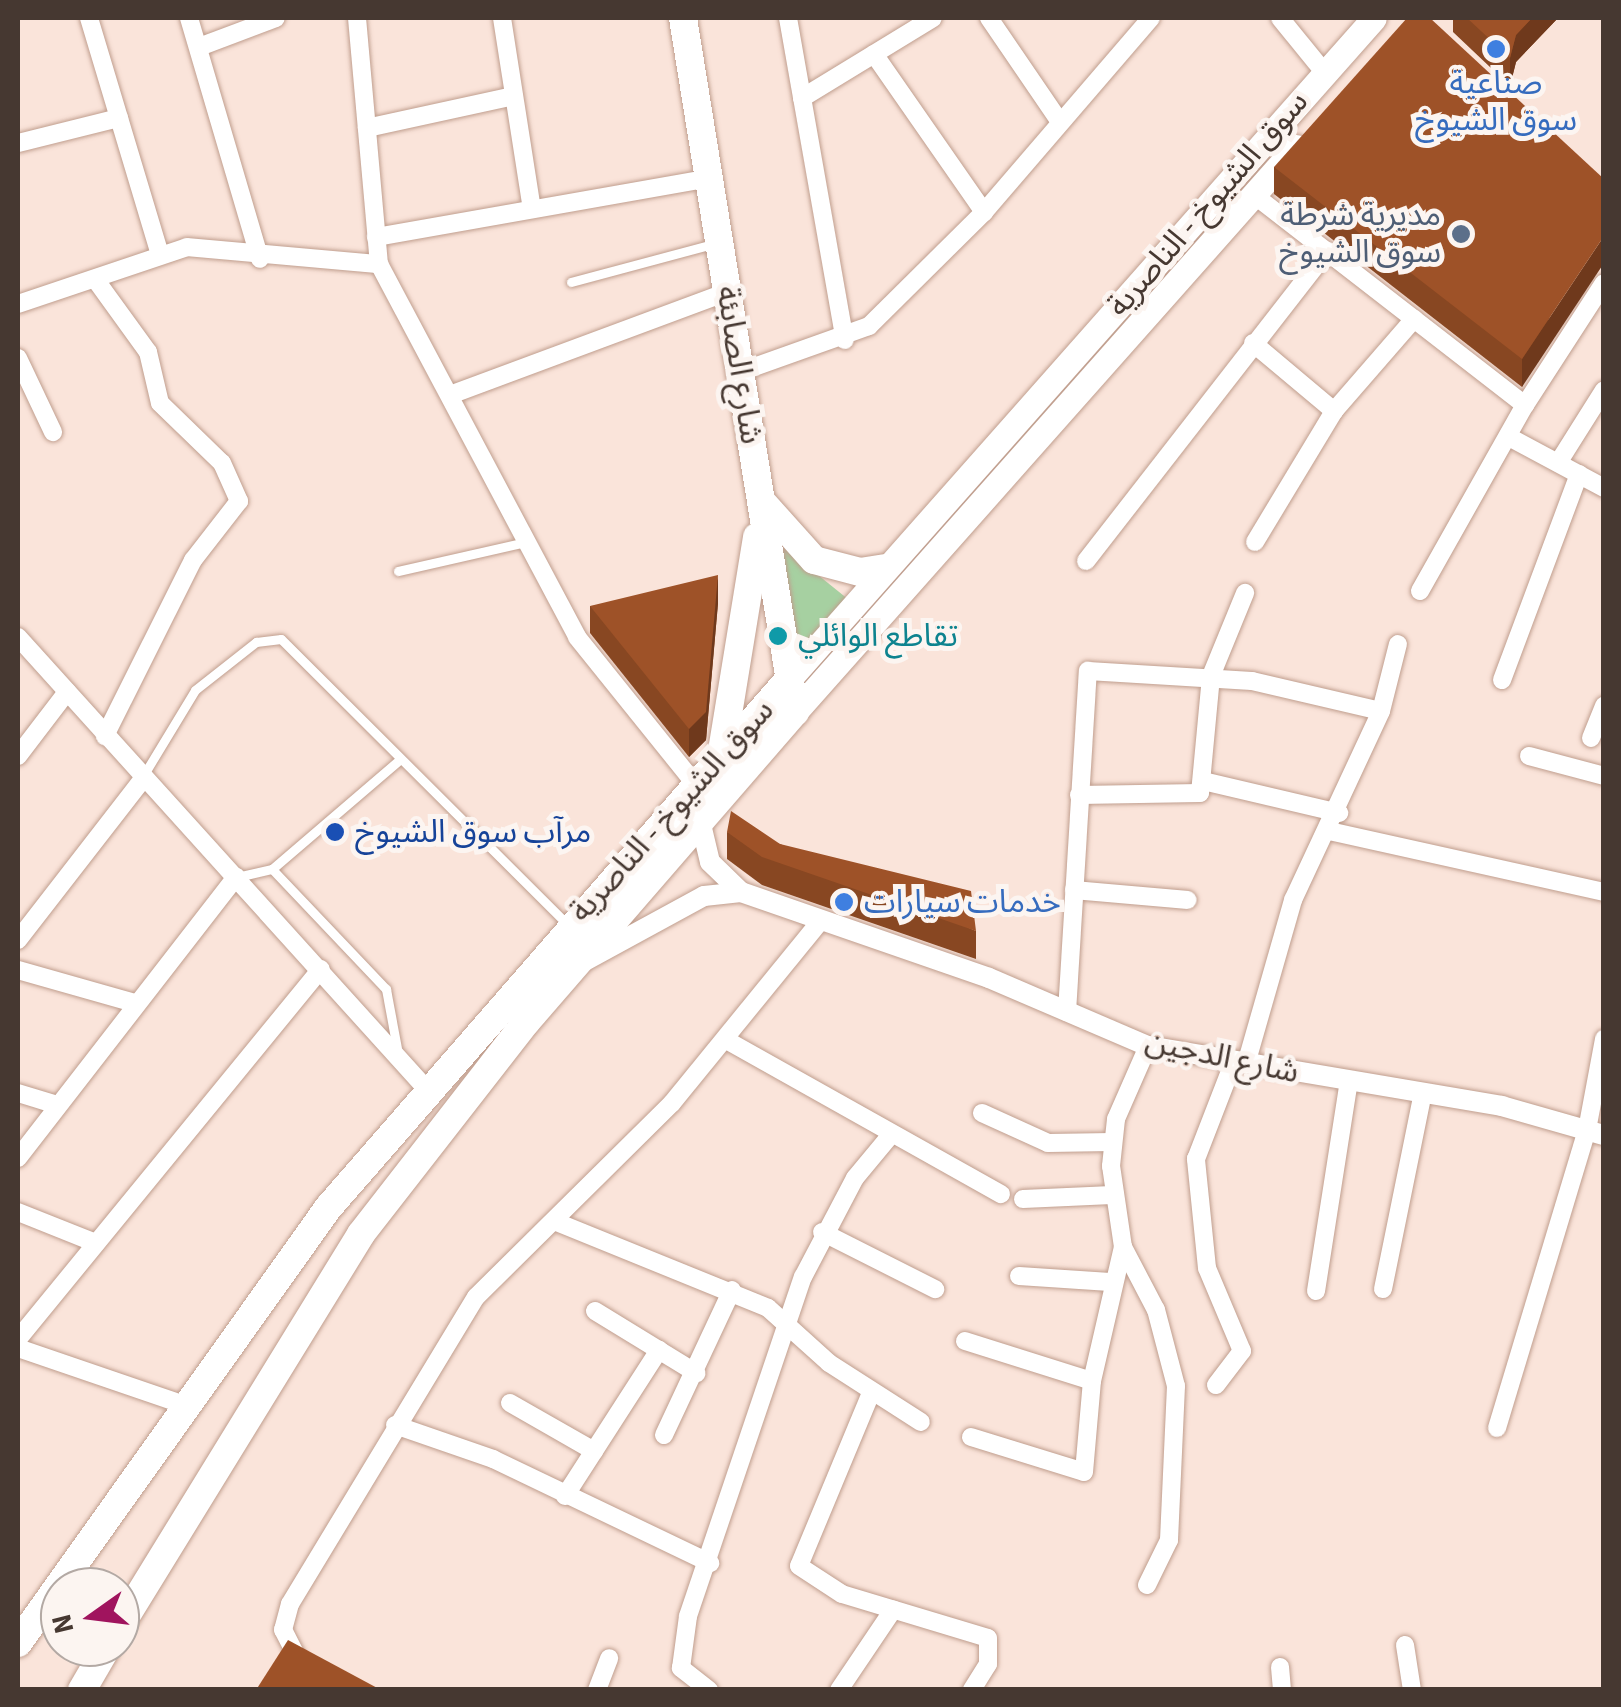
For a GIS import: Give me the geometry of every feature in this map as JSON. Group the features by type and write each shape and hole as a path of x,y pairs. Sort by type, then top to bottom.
{"main road":[{"name":"شارع الصابئة","path":"683,18 796,712"},
{"name":"سوق الشيوخ - الناصرية","path":"18,1643 182,1404 328,1208 569,926 1374,18"},
{"name":"سوق الشيوخ - الناصرية","path":"140,1593 361,1234 579,963 700,820 1408,18"},
{"path":"761,501 814,560 848,571 884,568"},
{"path":"721,756 761,501"},
{"path":"328,1208 361,1234"},
{"path":"82,1690 96,1667"}],"street":[{"path":"89,18 160,255"},
{"path":"189,18 260,258"},
{"path":"199,46 276,18"},
{"path":"358,18 379,264 450,396 521,543 625,706 696,786"},
{"path":"502,18 532,209"},
{"path":"788,18 845,340"},
{"path":"802,98 933,18"},
{"path":"989,18 1058,119"},
{"path":"1280,18 1324,72"},
{"path":"740,372 845,340 984,212 1142,21"},
{"path":"874,54 984,212"},
{"path":"367,128 514,96"},
{"path":"18,143 120,118"},
{"path":"376,237 709,178"},
{"path":"1254,195 1525,405"},
{"path":"18,304 98,283 160,255 205,248 260,258 379,264"},
{"path":"1086,560 1327,251"},
{"path":"98,283 148,352 160,403 222,462 238,501 194,560 104,736"},
{"path":"1420,591 1525,405 1604,283"},
{"path":"450,396 727,292"},
{"path":"1255,542 1334,411 1414,319"},
{"path":"1253,343 1334,411"},
{"path":"18,358 53,432"},
{"path":"1558,463 1604,390"},
{"path":"1509,437 1604,488"},
{"path":"1502,680 1578,474"},
{"path":"1079,795 1186,799 1203,781 1211,676 1245,593"},
{"path":"18,637 142,780 321,969 430,1092"},
{"path":"1216,1385 1242,1352 1207,1268 1196,1159 1240,1062 1293,900 1339,813 1381,711 1398,644"},
{"path":"1068,1012 1088,671 1211,676 1381,711"},
{"path":"18,756 67,692"},
{"path":"1591,738 1604,705"},
{"path":"1529,756 1604,776"},
{"path":"18,940 142,780"},
{"path":"1203,781 1339,813"},
{"name":"شارع الدجين","path":"700,820 710,862 741,892 1068,1012 1148,1046 1423,1093 1595,1132"},
{"path":"1329,832 1604,892"},
{"path":"18,1158 54,1104 236,878"},
{"path":"1074,890 1188,900"},
{"path":"579,963 704,896 741,892"},
{"path":"319,1672 286,1644 290,1604 476,1297 728,1041 819,923"},
{"path":"18,1340 321,969"},
{"path":"18,970 135,1003"},
{"path":"1497,1428 1595,1132 1604,1039"},
{"path":"728,1041 860,1109 889,1137 1001,1194"},
{"path":"1147,1584 1169,1540 1176,1386 1156,1310 1123,1247 1112,1195 1112,1142 1148,1046"},
{"path":"1316,1291 1349,1081"},
{"path":"18,1093 54,1104"},
{"path":"1382,1289 1423,1093"},
{"path":"982,1112 1048,1143 1112,1142"},
{"path":"710,1690 681,1668 678,1652 786,1323 822,1232 889,1137"},
{"path":"1023,1200 1112,1195"},
{"path":"18,1212 96,1242"},
{"path":"554,1221 732,1290 786,1323 871,1392 921,1422"},
{"path":"822,1232 935,1289"},
{"path":"971,1437 1084,1472 1092,1381 1110,1282 1123,1247"},
{"path":"1019,1276 1110,1282"},
{"path":"664,1435 732,1290"},
{"path":"595,1311 696,1372"},
{"path":"966,1341 1092,1381"},
{"path":"18,1348 182,1404"},
{"path":"565,1496 659,1350"},
{"path":"871,1392 799,1566 893,1610 988,1638 972,1690"},
{"path":"510,1402 594,1451"},
{"path":"395,1426 565,1496 710,1564"},
{"path":"839,1690 893,1610"},
{"path":"1405,1645 1412,1690"},
{"path":"598,1690 609,1658"},
{"path":"1280,1667 1282,1690"}],"lane":[{"path":"571,282 719,243"},
{"path":"398,571 521,543"},
{"path":"142,780 195,690 264,637 282,640 398,760 569,926"},
{"path":"236,878 272,869 398,760"},
{"path":"272,869 386,989 398,1056"}],"green space":[{"path":"781,545 849,600 801,652 797,651"}],"building":[{"name":"مديرية شرطة سوق الشيوخ","path":"1407,18 1430,18 1604,179 1604,236 1522,359 1274,167"},
{"path":"1467,18 1532,18 1516,35 1510,58"},
{"path":"718,575 706,712 689,729 590,606"},
{"path":"731,811 780,844 971,891 976,931 762,857 727,832"},
{"path":"288,1640 381,1690 256,1690"}],"place":[{"name":"صناعية سوق الشيوخ","path":"1496,49"},
{"name":"مديرية شرطة سوق الشيوخ","path":"1461,234"},
{"name":"تقاطع الوائلي","path":"778,636"},
{"name":"مرآب سوق الشيوخ","path":"335,832"},
{"name":"خدمات سيارات","path":"844,902"}]}
